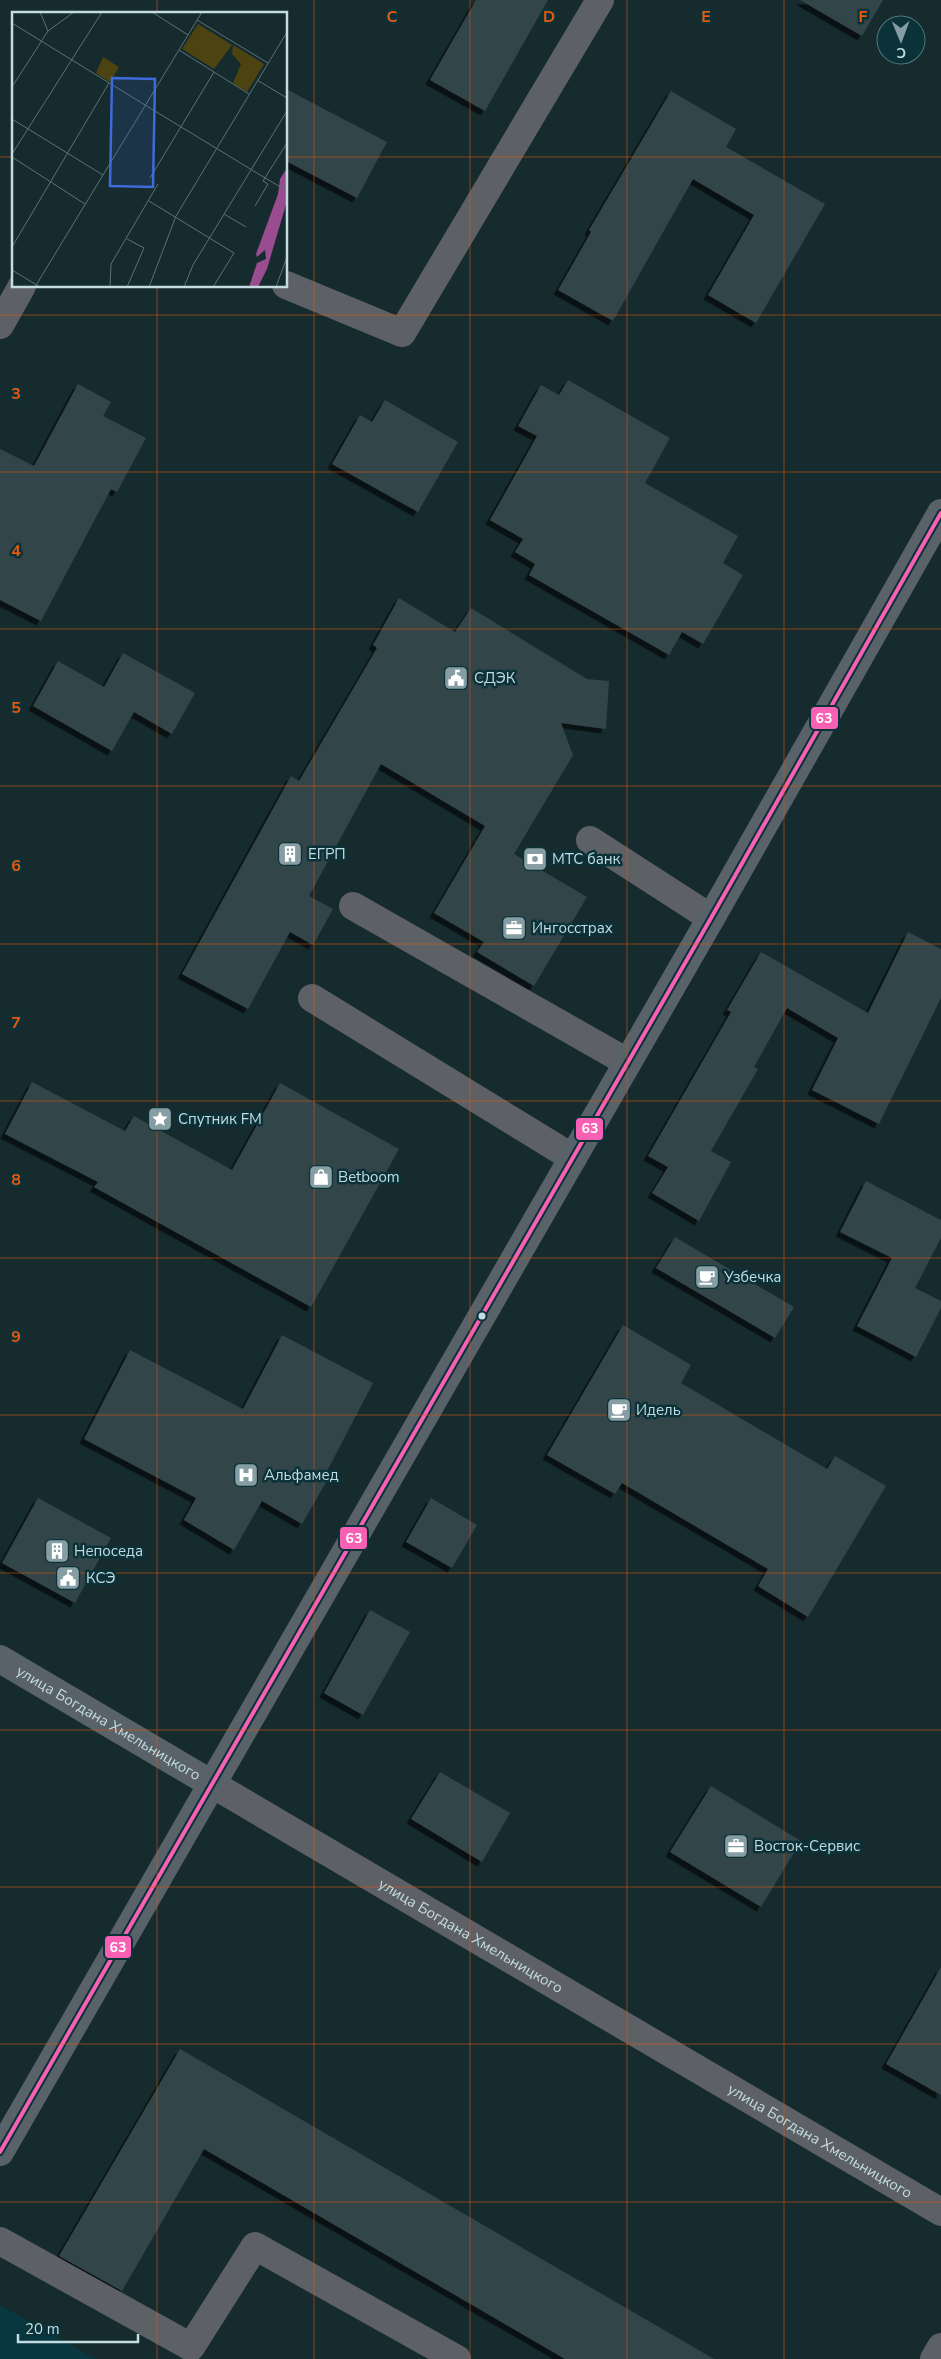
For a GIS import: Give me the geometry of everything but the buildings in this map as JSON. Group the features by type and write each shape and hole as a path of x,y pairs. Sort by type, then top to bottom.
{"main road":[{"path":"0,2152 573,1158 626,1062 711,918 941,513"},
{"name":"улица Богдана Хмельницкого","path":"0,1660 212,1784"}],"street":[{"path":"288,287 402,333 600,0"},
{"path":"0,325 21,288"},
{"path":"590,840 711,918"},
{"path":"353,906 626,1062"},
{"path":"312,998 573,1158"},
{"name":"улица Богдана Хмельницкого","path":"212,1784 941,2212"},
{"path":"0,2241 191,2347 256,2246 457,2359"},
{"path":"934,2359 941,2347"}],"shaded area":[{"path":"0,2305 96,2359 0,2359"}],"transit line":[{"name":"63","path":"0,2152 711,918 941,513"}],"place":[{"name":"СДЭК","path":"456,678"},
{"name":"ЕГРП","path":"290,854"},
{"name":"МТС банк","path":"535,859"},
{"name":"Ингосстрах","path":"514,928"},
{"name":"Спутник FM","path":"160,1119"},
{"name":"Betboom","path":"321,1177"},
{"name":"Узбечка","path":"707,1277"},
{"name":"Идель","path":"619,1410"},
{"name":"Альфамед","path":"246,1475"},
{"name":"Непоседа","path":"57,1551"},
{"name":"КСЭ","path":"68,1578"},
{"name":"Восток-Сервис","path":"736,1846"}]}
